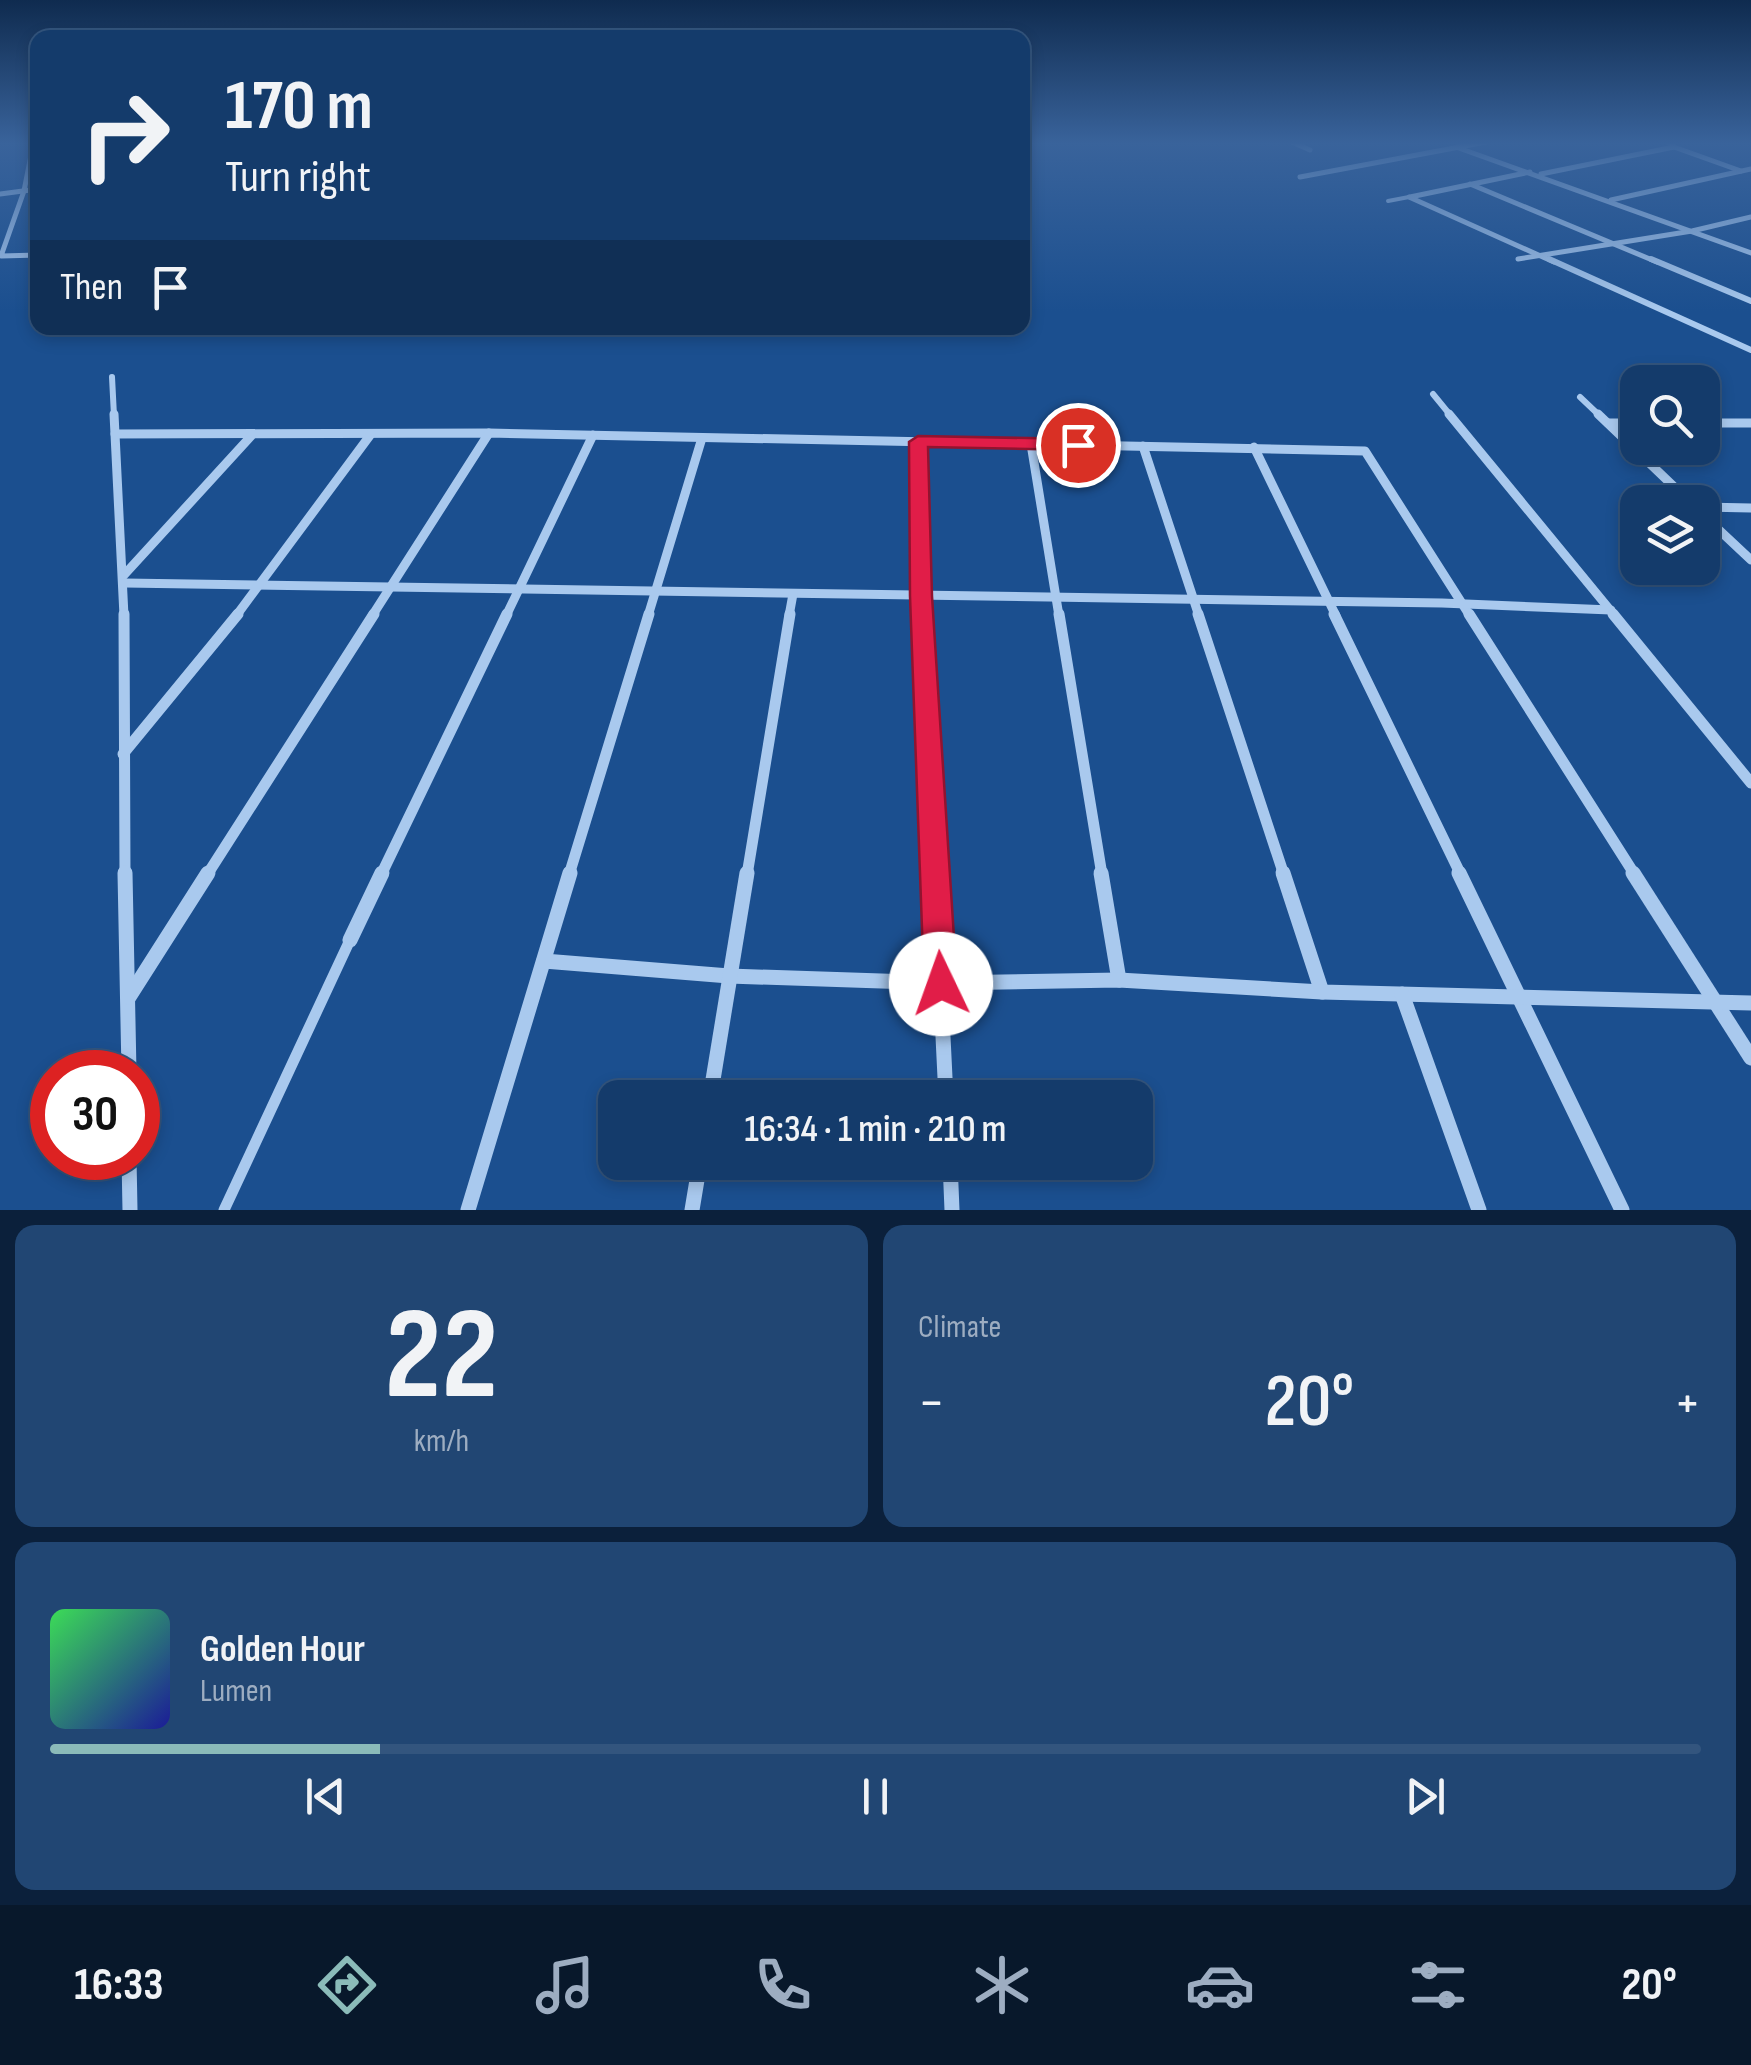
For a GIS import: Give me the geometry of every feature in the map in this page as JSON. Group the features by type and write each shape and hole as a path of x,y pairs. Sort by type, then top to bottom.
{"street":[{"path":"21,198 1,256 30,255"},
{"path":"1412,198 1751,350"},
{"path":"1505,198 1751,301"},
{"path":"1606,198 1751,253"},
{"path":"1610,200 1617,198"},
{"path":"1518,259 1692,231 1751,217"},
{"path":"112,377 124,579 122,754 129,1050"},
{"path":"1433,394 1751,782"},
{"path":"1580,397 1672,485"},
{"path":"1607,422 1620,422"},
{"path":"1720,423 1751,423"},
{"path":"115,434 489,434 1365,451 1751,1058"},
{"path":"122,754 262,585 371,434"},
{"path":"128,998 489,434"},
{"path":"124,579 252,435"},
{"path":"350,940 593,436"},
{"path":"468,1210 702,438"},
{"path":"918,442 921,596 945,1080"},
{"path":"1032,444 1118,980"},
{"path":"1143,446 1322,992"},
{"path":"1254,447 1622,1210"},
{"path":"1720,510 1751,508"},
{"path":"1720,529 1751,560"},
{"path":"124,579 262,585 1329,601 1611,610"},
{"path":"713,1080 793,594"},
{"path":"544,961 729,976 941,984 1118,980 1322,992 1751,1002"},
{"path":"1402,994 1479,1210"},
{"path":"130,1180 130,1210"},
{"path":"692,1210 697,1180"},
{"path":"951,1180 952,1210"}],"lane":[{"path":"1388,201 1401,198"},
{"path":"224,1210 350,940"}],"route":[{"path":"941,984 921,596 918,442 1078,445"}]}
